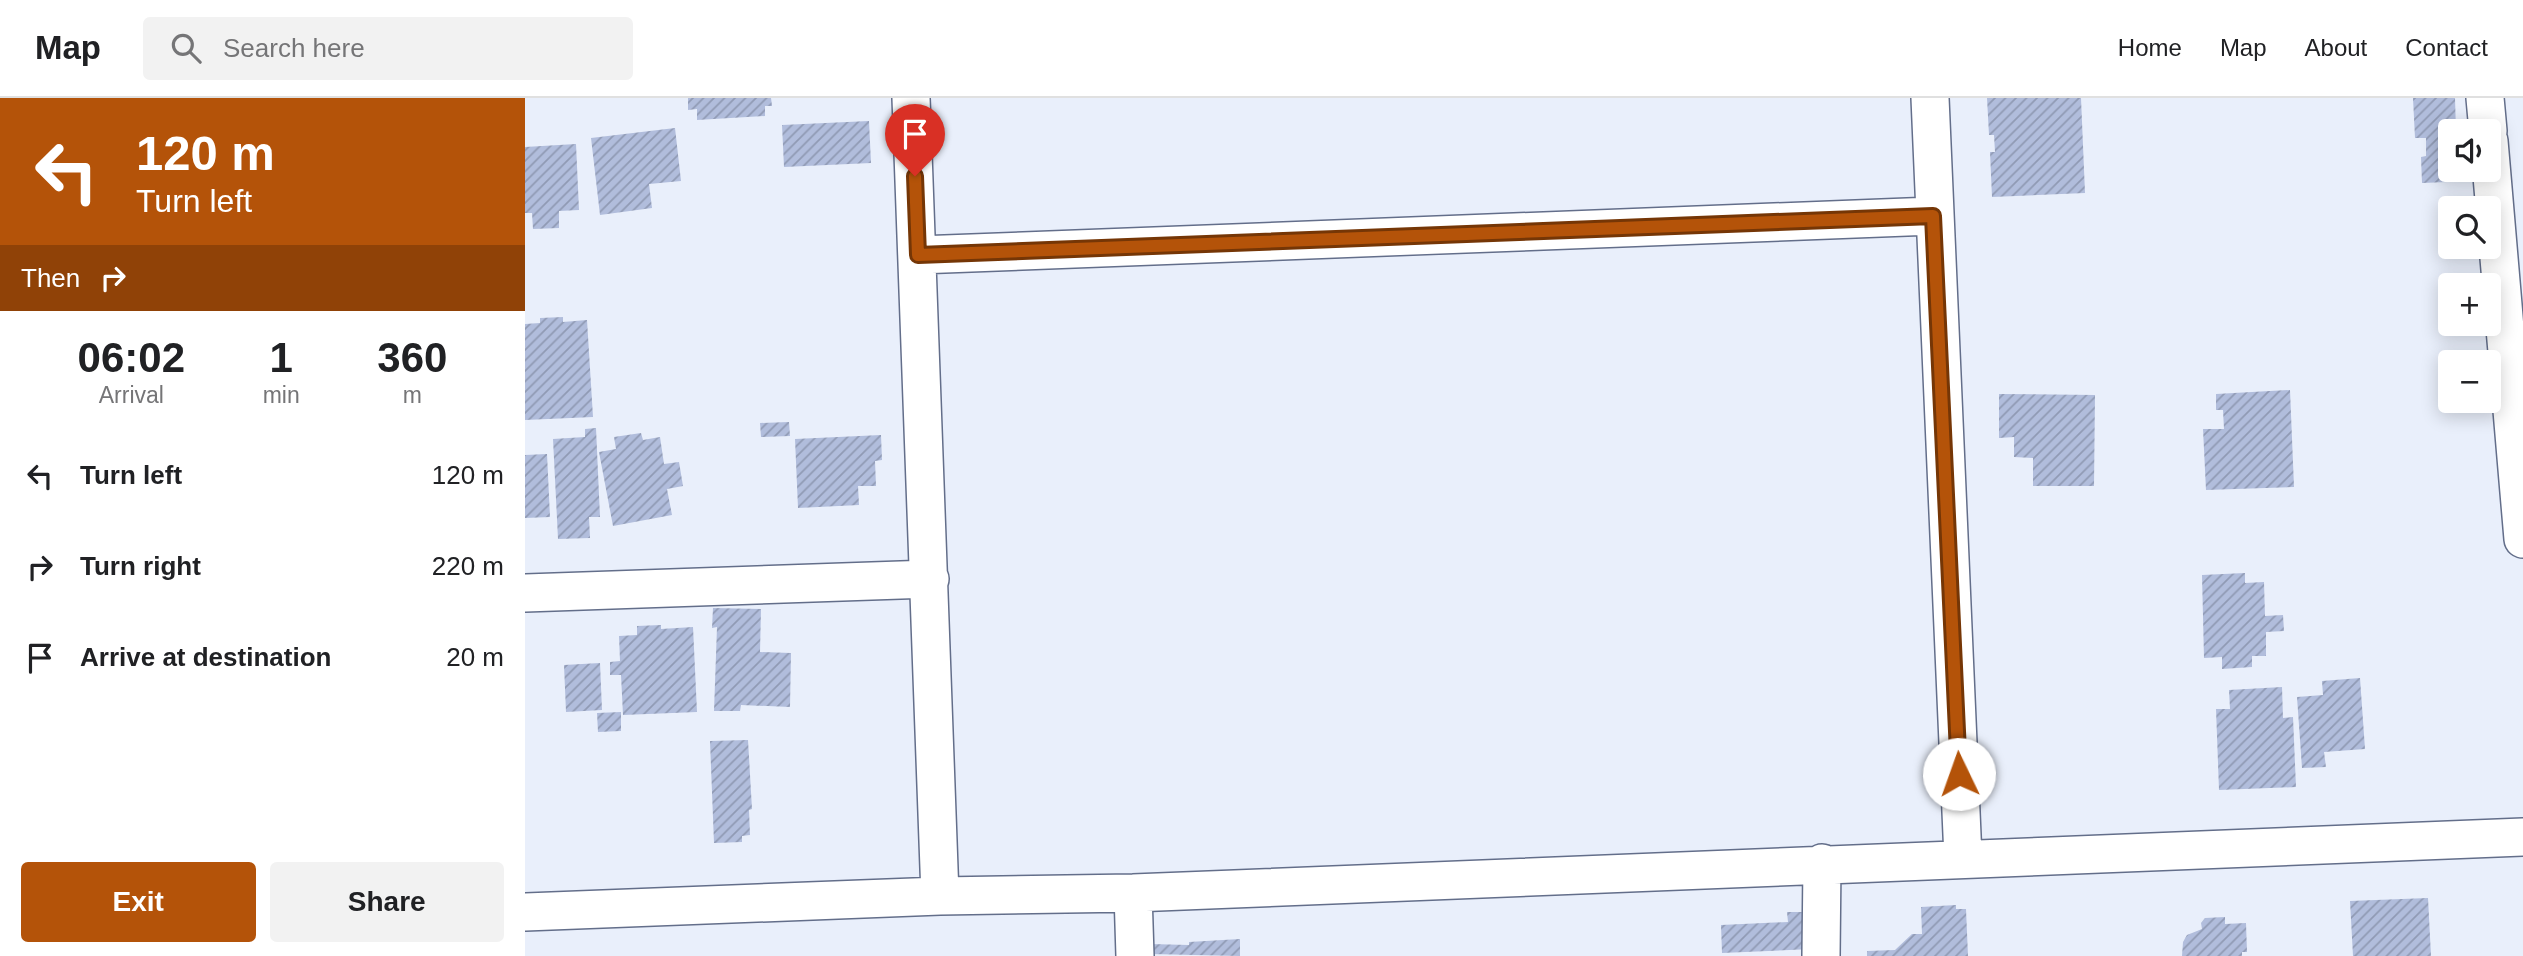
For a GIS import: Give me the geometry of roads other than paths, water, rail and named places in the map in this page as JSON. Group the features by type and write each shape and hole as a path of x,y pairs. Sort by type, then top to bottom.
{"street":[{"path":"911,98 940,896"},
{"path":"1930,98 1933,216 1963,858"},
{"path":"2485,98 2487,119"},
{"path":"2493,182 2523,538"},
{"path":"918,255 1933,216"},
{"path":"525,593 930,579"},
{"path":"525,912 940,896 1133,893 2523,836"},
{"path":"1821,956 1822,863"},
{"path":"1133,893 1135,956"}]}
